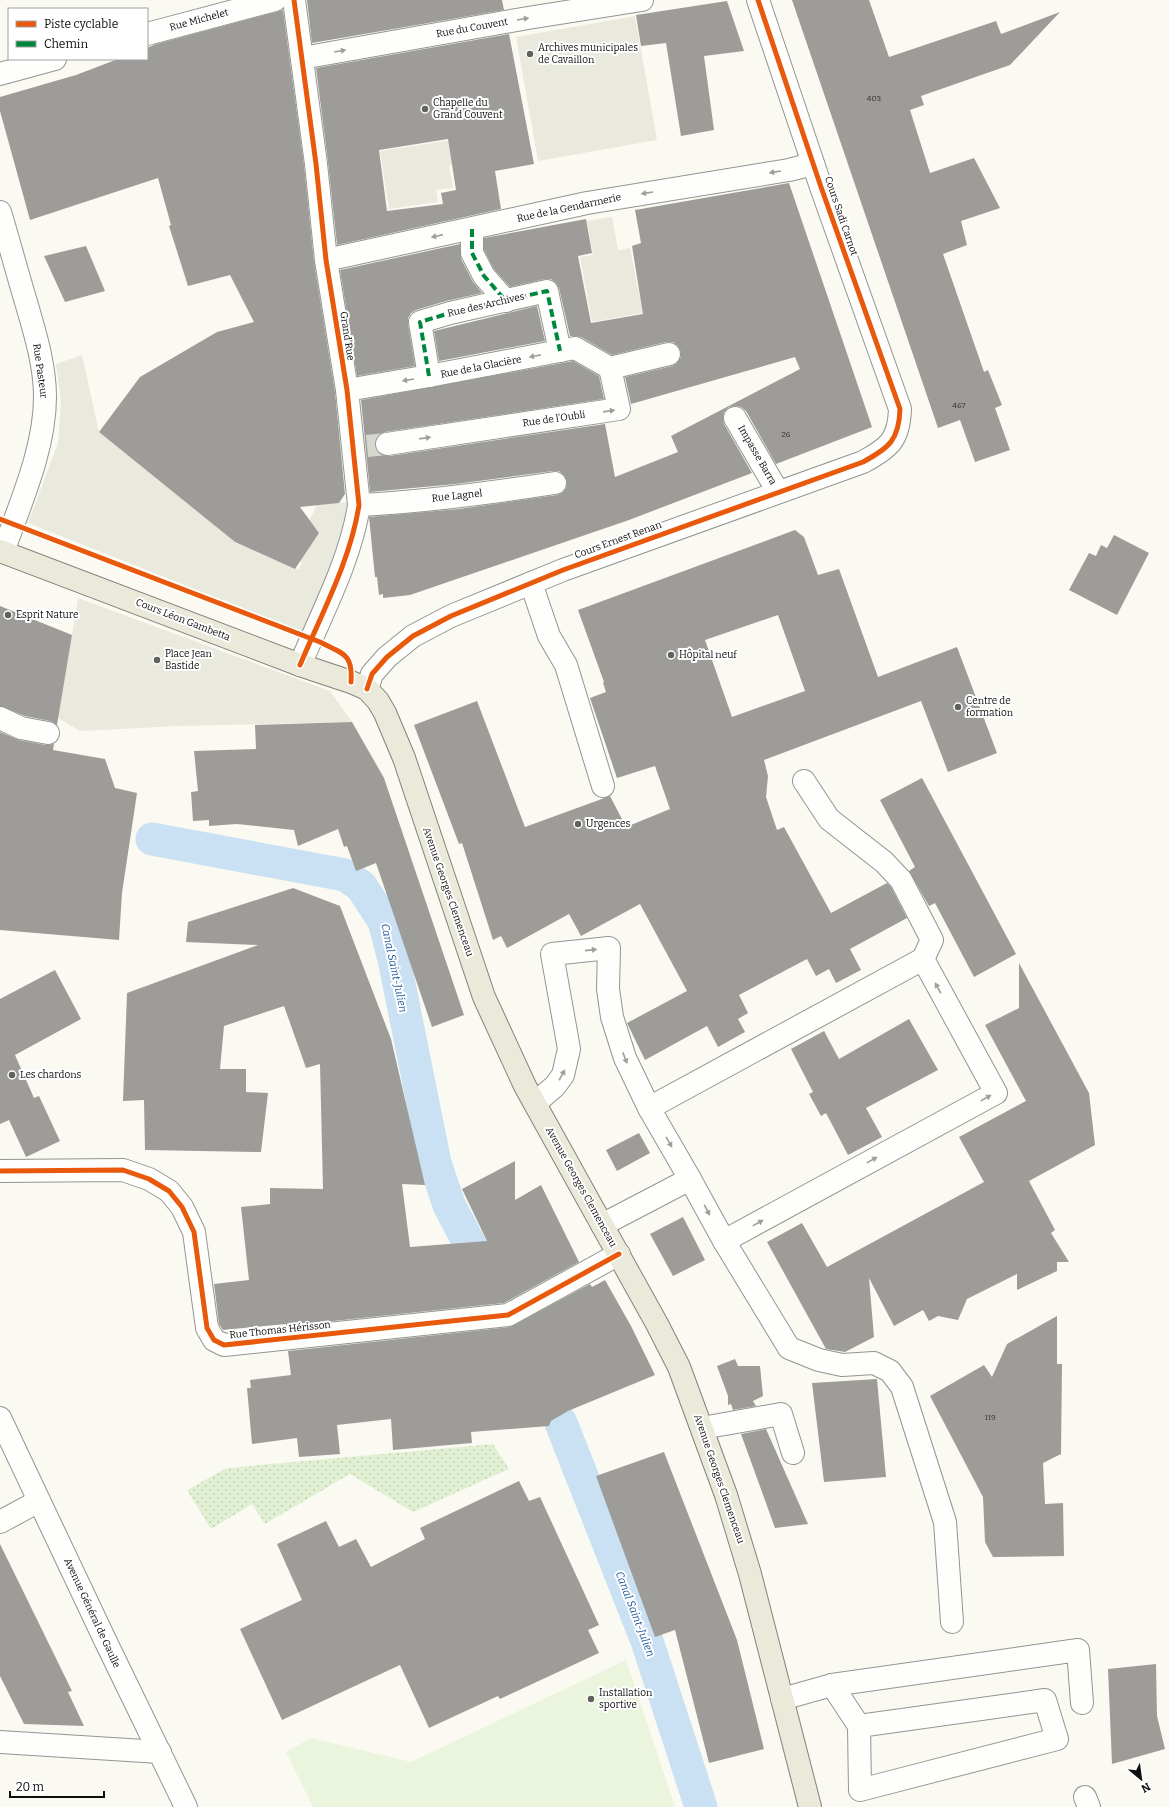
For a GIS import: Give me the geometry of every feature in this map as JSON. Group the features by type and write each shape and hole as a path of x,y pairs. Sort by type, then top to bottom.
{"main road":[{"name":"Cours Léon Gambetta","path":"1,552 367,689"},
{"name":"Avenue Georges Clemenceau","path":"367,689 385,713 404,758 484,997 535,1103 619,1254 679,1367 726,1495 750,1574 810,1807"}],"street":[{"name":"Rue Michelet","path":"148,34 275,0"},
{"name":"Grand'Rue","path":"294,0 316,164 326,260 347,390 369,446 358,517 345,556 300,665"},
{"name":"Rue du Couvent","path":"302,58 528,18 642,0"},
{"name":"Cours Sadi Carnot","path":"758,0 813,164 900,409 899,426 894,438"},
{"path":"0,74 51,60"},
{"name":"Rue de la Gendarmerie","path":"326,260 587,203 788,170 813,164"},
{"name":"Rue Pasteur","path":"0,212 40,356 45,397 42,430 28,484 1,552"},
{"path":"472,229 472,253 484,276 506,300"},
{"name":"Rue des Archives","path":"430,376 420,322 450,313 547,291 560,351"},
{"name":"Rue de la Glacière","path":"347,390 430,376 575,348 610,368"},
{"path":"610,368 669,354"},
{"name":"Rue de l'Oubli","path":"369,446 619,409 610,368"},
{"name":"Impasse Barra","path":"736,418 778,492"},
{"name":"Cours Ernest Renan","path":"367,689 372,674 387,656 412,636 451,616 531,583 863,462 880,452 894,438"},
{"name":"Rue Lagnel","path":"359,505 487,493 555,483"},
{"path":"531,583 549,636 566,665 603,786"},
{"path":"0,718 21,728 48,733"},
{"path":"649,1108 922,959 932,940 901,880 884,862 829,819 804,781"},
{"path":"535,1103 555,1086 563,1075 569,1049 552,954 609,948 608,989 612,1017 625,1058 649,1108 724,1241 789,1348 819,1360 842,1365 874,1364 890,1371 902,1387 945,1522 952,1622"},
{"path":"724,1241 996,1093 922,959"},
{"name":"Rue Thomas Hérisson","path":"0,1171 123,1170 148,1179 169,1191 182,1207 194,1232 207,1328 214,1340 224,1345 508,1315 619,1254"},
{"path":"602,1225 690,1179"},
{"path":"702,1428 781,1414 792,1453"},
{"name":"Avenue Général de Gaulle","path":"0,1418 186,1807"},
{"path":"0,1522 39,1501"},
{"path":"782,1699 832,1685 1078,1650 1082,1703"},
{"path":"832,1685 859,1726 860,1790 1057,1739 1045,1700 859,1726"},
{"path":"0,1742 160,1752"}],"green space":[{"path":"493,1444 509,1469 413,1512 350,1474 265,1524 252,1504 211,1529 187,1490 227,1468"},
{"name":"Installation sportive","path":"626,1660 675,1807 313,1807 286,1752 311,1738 411,1762"}],"shaded area":[{"path":"635,16 657,140 538,161 516,37"},
{"path":"484,135 487,159 449,165 453,188 436,190 438,202 389,209 380,151"},
{"path":"612,217 618,250 630,248 643,313 592,322 580,257 593,255 587,221"},
{"path":"82,355 99,432 236,543 298,570 302,563 298,558 319,533 316,528 307,525 317,505 348,502 343,537 333,568 303,632 28,523 58,443 61,401 56,364"},
{"name":"Place Jean Bastide","path":"78,598 330,691 352,722 179,726 80,731 58,718"}],"building":[{"path":"307,0 502,0 504,10 312,43"},
{"path":"792,0 869,0 889,57 996,21 1001,34 1060,12 1010,65 921,96 924,105 910,110 930,173 974,158 1000,208 961,221 967,245 943,254 984,372 988,370 1002,405 995,408 1010,450 975,462 960,420 938,428"},
{"path":"727,1 744,51 704,56 714,130 681,136 666,43 641,46 636,15"},
{"path":"283,10 304,165 314,262 335,392 345,494 339,503 300,507 319,533 295,569 235,542 99,432 140,377 217,332 254,322 230,275 188,286 169,226 171,225 158,178 30,220 0,111 0,97 76,75 115,60 148,60 148,48 156,44"},
{"path":"509,34 534,164 495,171 501,209 337,245 316,68","holes":["448,139 456,190 441,193 443,204 387,211 379,150"]},
{"path":"789,183 872,427 776,464 746,411 741,407 729,407 724,412 724,424 752,473 629,520 410,595 383,598 383,594 379,595 377,577 375,577 369,517 459,509 557,495 563,492 566,488 567,482 564,475 559,471 553,471 456,484 370,492 361,400 573,361 599,376 604,399 385,432 380,434 376,439 375,446 378,452 382,455 389,456 605,424 615,477 678,452 671,436 800,369 795,357 631,404 625,377 672,366 677,363 681,357 681,352 678,346 673,342 666,342 612,355 581,337 570,336 559,288 556,283 551,279 545,279 510,287 494,269 484,250 484,238 586,219 592,253 578,256 591,323 643,314 632,246 641,243 635,210"},
{"path":"460,244 461,259 473,282 482,293 446,301 416,310 411,313 408,318 408,324 415,366 357,376 340,270"},
{"path":"86,246 105,291 65,302 44,256"},
{"path":"537,306 545,341 439,361 434,331"},
{"path":"795,530 804,537 818,575 839,569 878,677 957,647 997,753 948,772 921,701 764,760 768,776 766,797 777,830 784,827 831,913 887,883 891,887 907,918 850,949 861,970 836,983 829,969 816,976 807,959 739,995 748,1013 738,1019 745,1032 718,1047 707,1026 645,1060 627,1023 687,991 640,904 581,936 569,914 507,948 501,936 493,940 462,843 459,844 414,725 477,701 525,827 610,796 626,827 670,809 655,766 617,778 590,698 606,692 604,682 578,610","holes":["778,615 805,691 732,717 705,640"]},
{"path":"1114,535 1149,553 1117,615 1069,590 1089,553 1096,556 1101,545 1107,548"},
{"path":"0,606 72,635 57,725 50,721 25,716 0,706"},
{"path":"352,722 384,778 464,1015 432,1027 376,863 356,871 347,846 344,847 338,829 298,846 294,830 237,824 209,826 209,820 193,821 191,792 198,791 194,751 256,749 255,725"},
{"path":"0,732 19,740 46,745 54,744 53,750 105,759 115,788 137,793 122,893 119,940 0,930"},
{"path":"922,778 1016,954 974,977 935,903 929,906 909,871 915,867 880,800"},
{"path":"293,888 340,906 391,1039 425,1185 402,1184 410,1247 487,1241 462,1189 515,1161 515,1200 541,1185 579,1262 504,1303 286,1326 286,1324 223,1330 219,1324 214,1284 249,1280 241,1207 270,1204 270,1188 323,1189 320,1064 306,1068 284,1006 224,1026 220,1069 246,1069 246,1092 268,1093 261,1152 145,1150 144,1100 123,1101 127,993 258,945 186,942 188,922"},
{"path":"1019,963 1089,1093 1095,1145 1029,1181 1055,1230 1051,1233 1069,1262 1057,1262 1057,1271 1017,1290 1017,1274 967,1299 958,1320 938,1316 929,1321 923,1310 894,1326 869,1278 874,1337 845,1352 826,1349 767,1242 802,1223 827,1267 984,1182 959,1137 1026,1101 985,1025 1019,1008"},
{"name":"Les chardons","path":"55,970 81,1019 15,1055 34,1098 39,1096 60,1141 26,1157 9,1120 0,1124 0,999"},
{"path":"909,1019 938,1070 866,1108 882,1137 848,1155 826,1113 821,1116 809,1094 813,1092 791,1049 824,1031 839,1059"},
{"path":"639,1133 650,1153 617,1171 606,1150"},
{"path":"683,1217 705,1260 673,1276 650,1234"},
{"path":"605,1280 631,1326 655,1375 568,1411 551,1421 549,1426 471,1432 472,1443 393,1450 391,1419 337,1425 340,1454 299,1457 297,1438 252,1444 247,1388 251,1388 250,1380 291,1375 288,1351 510,1327 590,1284 592,1287"},
{"path":"1057,1316 1057,1364 1062,1364 1061,1454 1043,1463 1045,1504 1063,1503 1064,1556 993,1557 985,1542 983,1497 930,1396 984,1365 992,1377 1007,1344"},
{"path":"735,1359 738,1366 760,1366 763,1396 753,1401 756,1406 733,1410 731,1404 728,1405 728,1396 717,1366"},
{"path":"877,1379 886,1477 824,1482 812,1383"},
{"path":"766,1429 808,1524 775,1528 741,1434"},
{"path":"664,1452 737,1640 764,1749 709,1763 675,1630 655,1637 596,1476"},
{"path":"519,1481 529,1501 540,1497 599,1625 588,1630 599,1653 500,1699 498,1696 429,1728 400,1665 282,1720 240,1629 302,1600 277,1544 326,1521 339,1547 356,1539 371,1567 425,1539 420,1528"},
{"path":"0,1544 72,1691 68,1692 84,1726 24,1724 0,1676"},
{"path":"1156,1664 1157,1716 1165,1749 1112,1764 1108,1669"}],"waterway":[{"name":"Canal Saint-Julien","path":"152,839 345,875 361,886 384,921 394,959 435,1163 449,1205 478,1260"},
{"name":"Canal Saint-Julien","path":"561,1423 647,1641 701,1807"}],"tunnel":[{"path":"367,446 387,444"}],"marked path":[{"path":"472,229 472,253 484,276 506,301"},
{"path":"429,376 420,322 450,313 547,291 560,351"}],"cycle path":[{"path":"294,0 316,164 326,260 347,390 359,505 355,525 342,566 326,607 300,665"},
{"path":"367,689 372,674 387,657 413,636 451,616 563,570 863,462 880,452 895,436 900,409 821,187 758,0"},
{"path":"0,519 320,642 345,656 350,665 351,682"},
{"path":"0,1171 123,1170 149,1179 169,1191 182,1207 194,1232 207,1328 214,1340 224,1345 508,1315 619,1254"}],"place":[{"name":"Archives municipales de Cavaillon","path":"530,54"},
{"name":"Chapelle du Grand Couvent","path":"425,109"},
{"name":"Esprit Nature","path":"8,615"},
{"name":"Hôpital neuf","path":"671,655"},
{"name":"Place Jean Bastide","path":"157,660"},
{"name":"Centre de formation","path":"958,707"},
{"name":"Urgences","path":"578,824"},
{"name":"Les chardons","path":"12,1075"},
{"name":"Installation sportive","path":"591,1699"}]}
